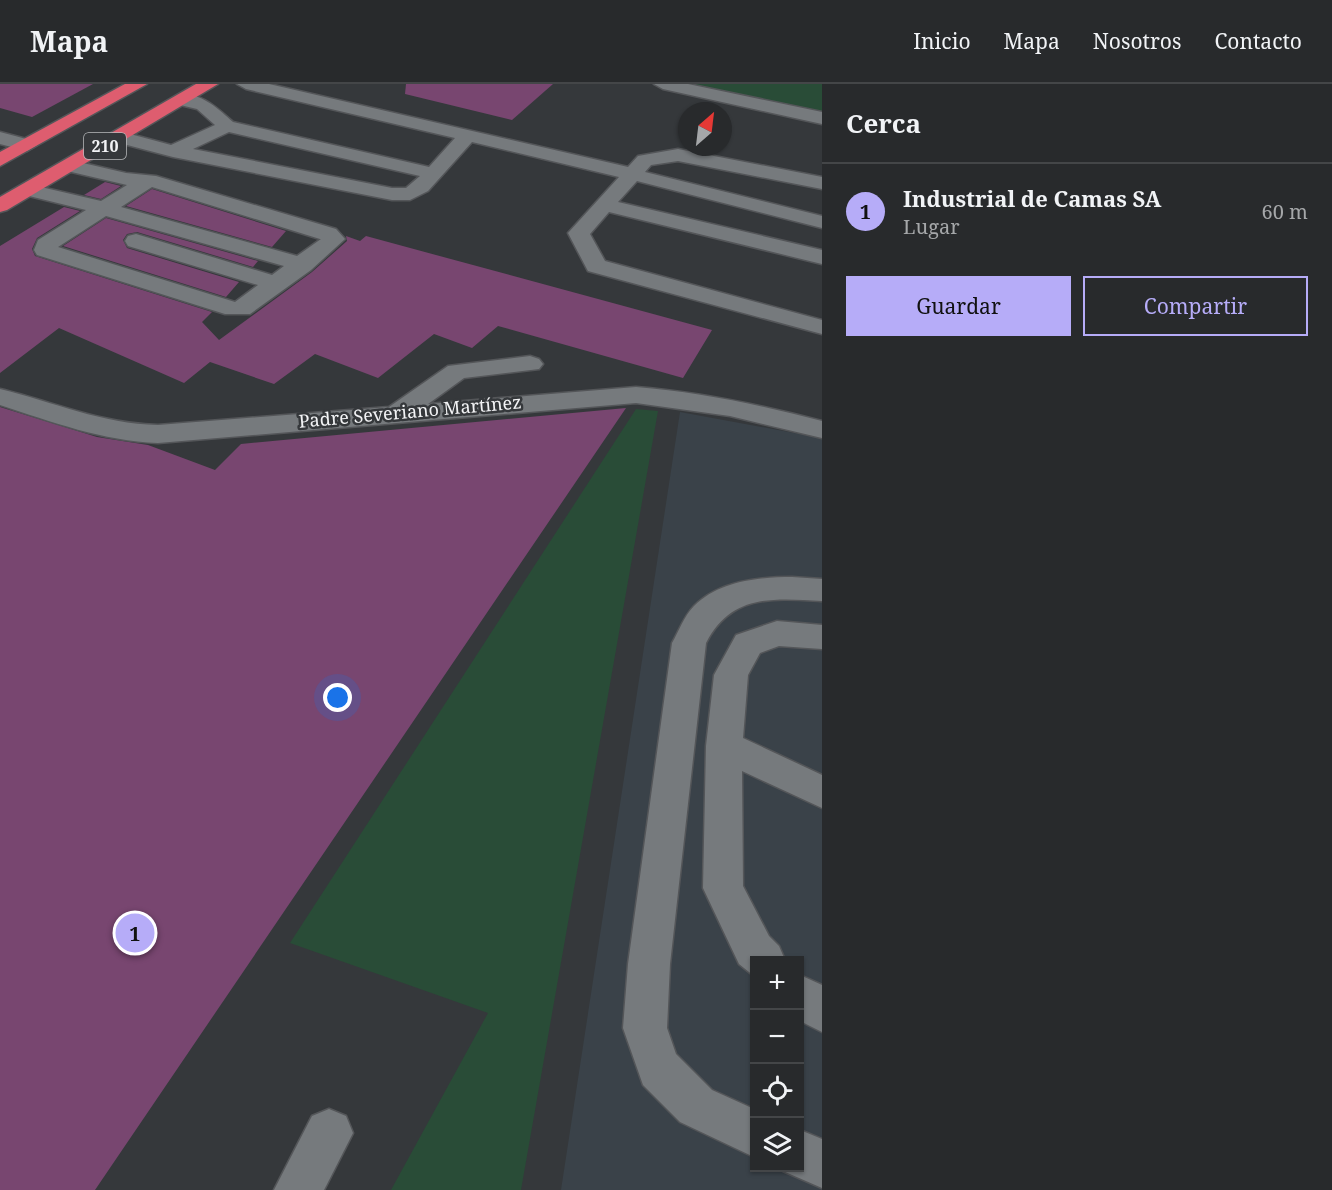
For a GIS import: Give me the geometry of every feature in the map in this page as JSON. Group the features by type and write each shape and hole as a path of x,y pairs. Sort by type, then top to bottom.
{"highway":[{"name":"210","path":"0,160 138,84"},
{"name":"210","path":"0,206 209,84"}],"street":[{"path":"246,84 632,174 822,222"},
{"path":"663,84 822,118"},
{"path":"182,100 203,105 227,126 435,174"},
{"path":"173,151 227,126"},
{"path":"119,137 173,151 392,194 410,194 435,174 468,135"},
{"path":"0,138 27,145"},
{"path":"822,183 678,155 645,160 579,233 596,266 822,327"},
{"path":"70,166 126,179 149,180 328,234 334,239 322,250 303,265 256,301 54,240 80,224 106,225 303,265"},
{"path":"106,225 127,195 149,180"},
{"path":"28,190 106,225 278,284"},
{"path":"127,195 322,250"},
{"path":"604,205 822,257"},
{"path":"398,413 458,371 530,364"},
{"name":"Padre Severiano Martínez","path":"0,397 126,434 158,434 636,395 682,398 773,416 822,430"},
{"path":"750,1131 696,1106 658,1069 645,1028 652,940 689,643 705,615 732,595 784,587 822,590"},
{"path":"760,956 754,950 723,888 724,746 731,675 748,644 777,633 822,637"},
{"path":"724,746 822,792"},
{"path":"804,999 822,1010"},
{"path":"298,1190 330,1133"},
{"path":"804,1156 822,1164"}],"shaded area":[{"path":"680,412 822,438 822,1190 561,1190"}],"green space":[{"path":"683,84 822,84 822,113"},
{"path":"636,409 658,411 521,1190 391,1190 488,1013 290,943"}],"building":[{"path":"0,84 93,84 32,117 0,108"},
{"path":"406,84 553,84 512,120 405,94"},
{"path":"105,182 121,186 101,199 84,195"},
{"path":"152,189 286,231 272,247 126,206"},
{"path":"64,207 80,211 37,238 32,249 35,256 212,312 202,322 219,340 312,272 347,241 346,236 360,241 366,236 712,330 683,378 498,326 472,348 434,334 378,378 315,354 274,384 210,362 184,383 59,328 0,373 0,246"},
{"path":"106,218 258,261 253,267 137,232 127,234 123,240 127,248 239,282 226,297 63,246"},
{"path":"0,407 97,437 148,445 215,470 241,444 626,408 95,1190 0,1190"}],"place":[{"name":"Industrial de Camas SA","path":"135,933"}]}
